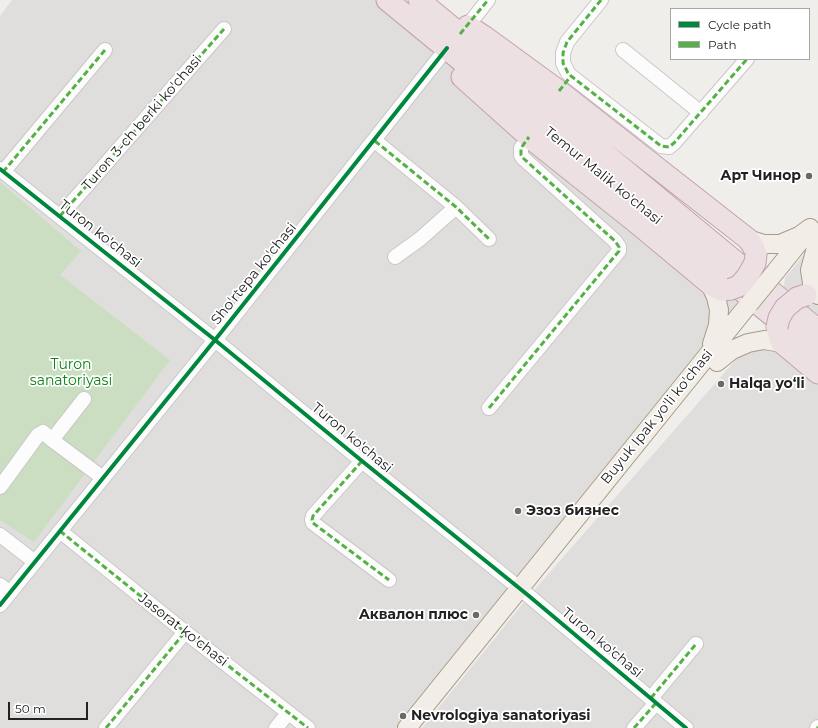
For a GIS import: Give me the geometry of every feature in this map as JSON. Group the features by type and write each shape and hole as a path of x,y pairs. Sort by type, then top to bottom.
{"highway":[{"name":"Temur Malik ko'chasi","path":"386,0 454,41 818,330"},
{"name":"Temur Malik ko'chasi","path":"419,0 454,41 818,353"},
{"path":"427,0 454,41 458,75 529,137 710,284 721,290 731,290 747,278 755,263 752,247 565,83 485,37 454,41"},
{"path":"814,295 797,298 787,307 780,318 779,335 818,374"}],"main road":[{"path":"752,247 764,244 780,244 816,231 810,270 814,295"},
{"name":"Buyuk Ipak yo'li ko'chasi","path":"422,728 524,592 816,231"},
{"path":"710,284 718,301 720,315 711,359"},
{"path":"711,359 748,343 779,335"},
{"name":"Buyuk Ipak yo'li ko'chasi","path":"407,728 524,592"}],"street":[{"name":"Sho'rtepa ko'chasi","path":"0,605 5,589 35,562 488,0"},
{"path":"601,0 564,47 562,58 568,73 565,83 661,146 669,147 674,143 746,60"},
{"name":"Turon 3-ch berki ko'chasi","path":"60,216 224,29"},
{"path":"2,170 105,50"},
{"path":"623,50 701,113"},
{"path":"489,408 619,251 615,241 523,158 521,155 521,148 529,137"},
{"path":"374,141 456,207 489,239"},
{"name":"Turon ko'chasi","path":"2,170 215,340 524,592 686,728"},
{"path":"395,257 420,239 456,207"},
{"path":"52,440 84,398"},
{"path":"0,487 38,435 43,432 103,478"},
{"path":"362,461 312,520 389,580"},
{"name":"Jasorat ko'chasi","path":"60,531 185,632 308,728"},
{"path":"0,535 35,562"},
{"path":"106,728 185,632"},
{"path":"634,728 653,700 696,644"},
{"path":"276,728 288,713"}],"shaded area":[{"path":"12,0 387,0 743,291 735,305 519,574 401,728 0,728 0,16"},
{"path":"818,237 818,330 782,301 785,278"},
{"path":"771,314 818,353 818,728 422,728 529,596 733,363 743,352 763,342"},
{"path":"538,502 560,520 518,571 496,554"},
{"path":"594,541 610,554 562,612 547,598"}],"green space":[{"name":"Turon sanatoriyasi","path":"0,182 81,251 60,275 170,360 34,542 0,520"}],"marked path":[{"path":"460,34 488,0"},
{"path":"601,0 567,42 563,53 563,63 571,76 661,146 669,147 674,143 746,60"},
{"path":"60,216 224,29"},
{"path":"3,172 105,50"},
{"path":"559,91 571,76"},
{"path":"489,408 619,251 619,247 615,241 523,158 521,155 521,148 529,137"},
{"path":"375,141 456,207 489,239"},
{"path":"362,461 313,516 312,520 313,523 389,580"},
{"path":"60,531 185,632 308,728"},
{"path":"106,728 185,632"},
{"path":"651,698 696,644"},
{"path":"634,728 656,703"}],"cycle path":[{"path":"0,605 215,340 447,48"},
{"path":"0,169 215,340 529,596 686,728"}],"place":[{"name":"Арт Чинор","path":"809,176"},
{"name":"Halqa yoʻli","path":"721,384"},
{"name":"Эзоз бизнес","path":"518,511"},
{"name":"Аквалон плюс","path":"476,615"},
{"name":"Nevrologiya sanatoriyasi","path":"403,716"}]}
